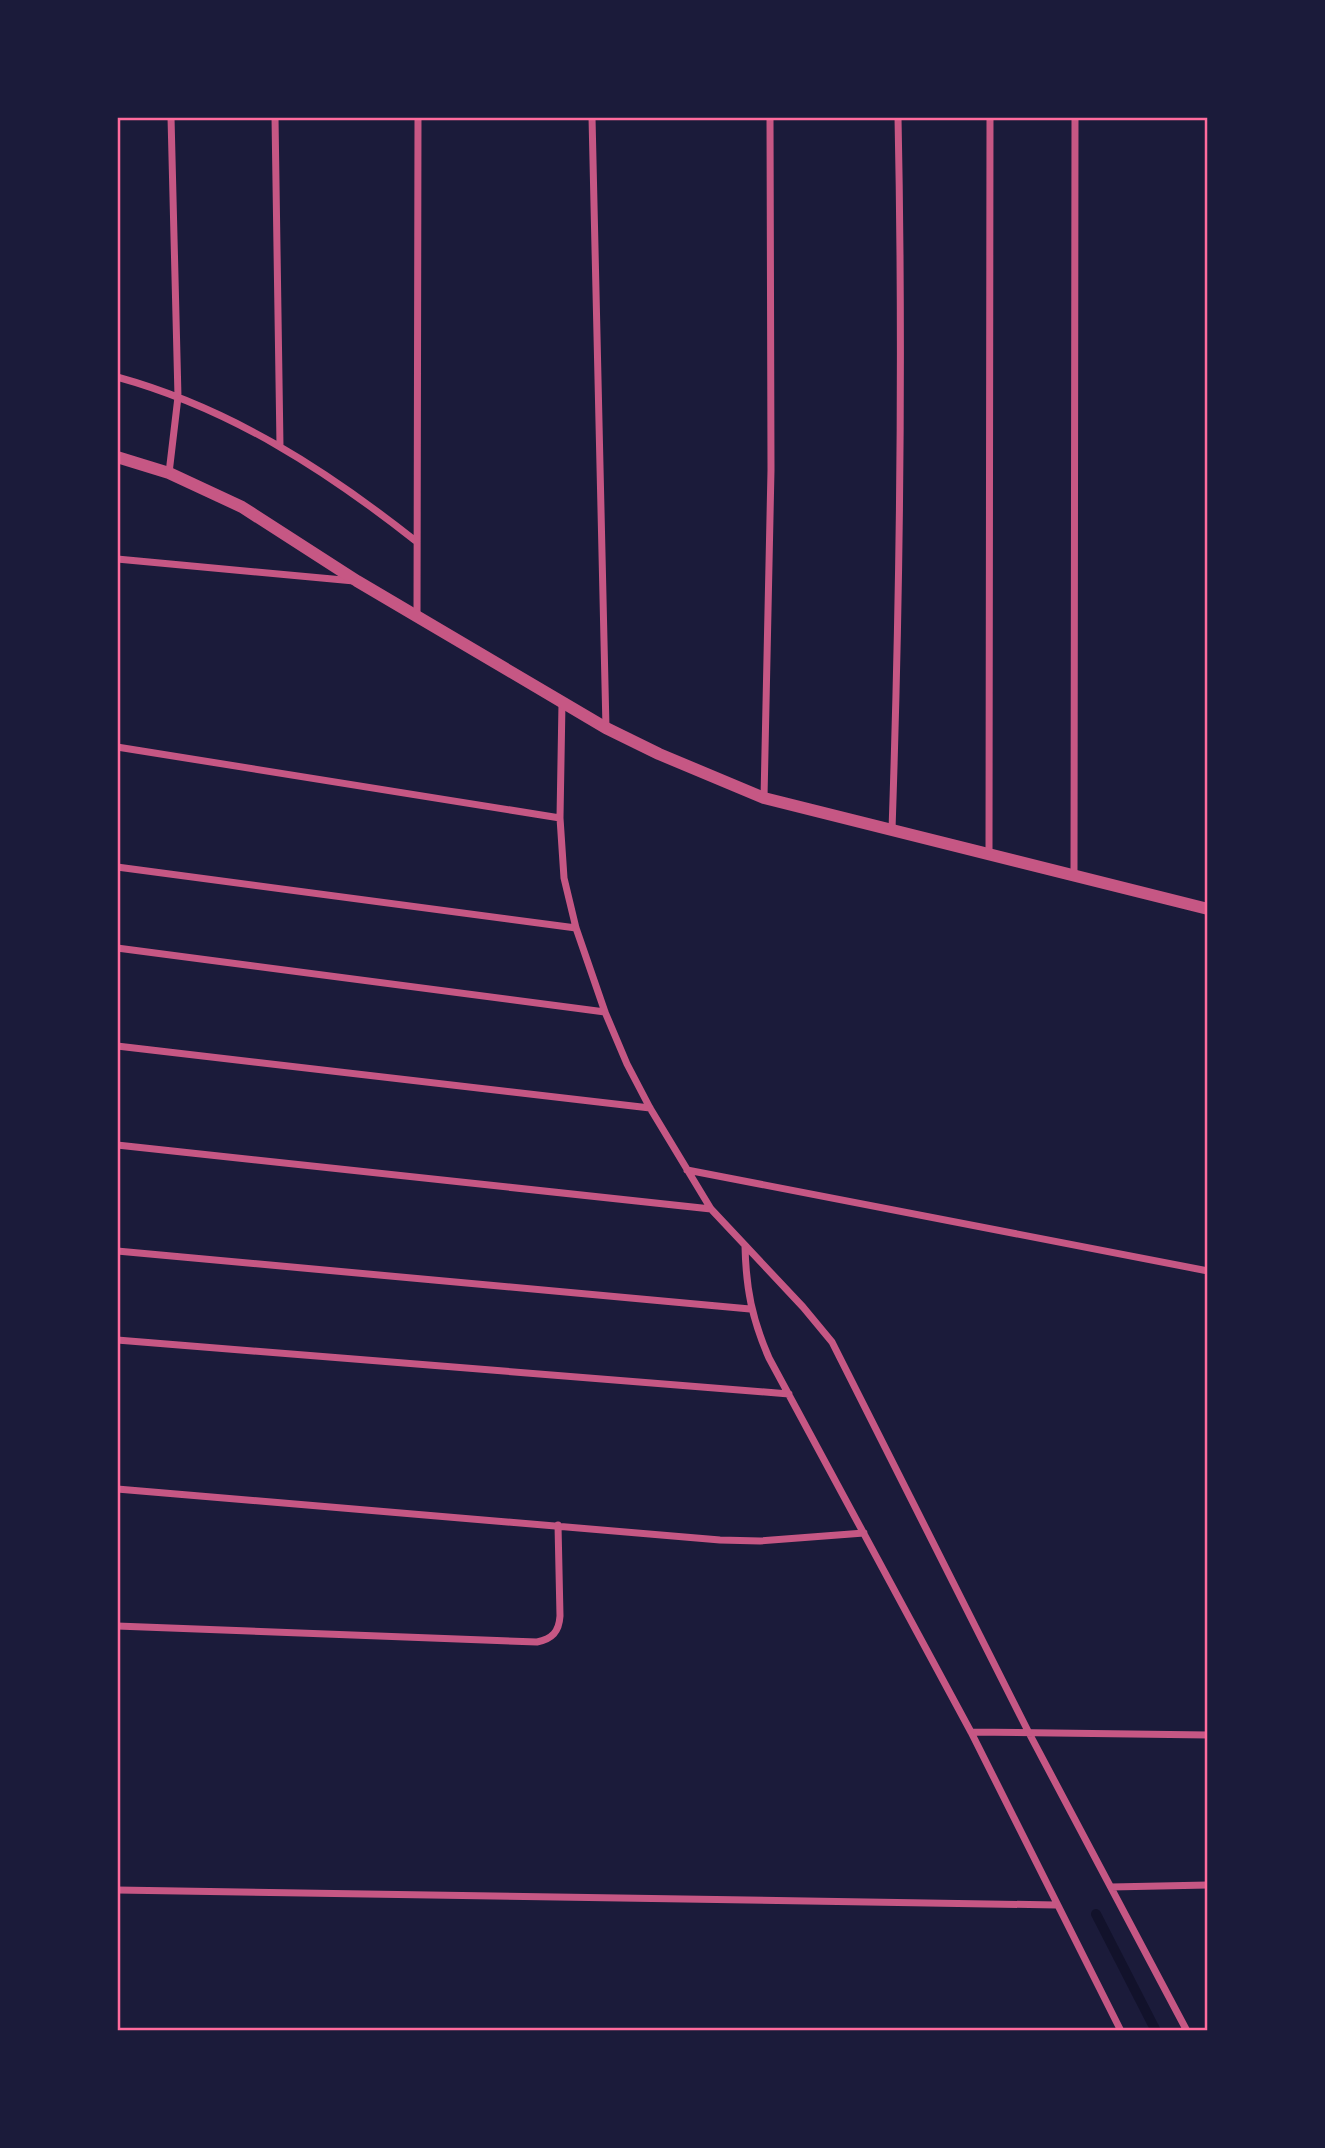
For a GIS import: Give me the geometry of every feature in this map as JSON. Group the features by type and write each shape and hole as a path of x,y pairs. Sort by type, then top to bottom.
{"street":[{"path":"169,473 178,397 171,117"},
{"path":"275,117 280,446"},
{"path":"417,615 418,117"},
{"path":"592,117 606,728"},
{"path":"764,798 771,470 770,117"},
{"path":"892,830 901,405 898,117"},
{"path":"989,854 990,117"},
{"path":"1074,876 1075,117"},
{"path":"117,377 178,397 280,446 370,505 417,542"},
{"path":"117,457 169,473 242,507 357,581 606,728 659,754 764,798 1208,909"},
{"path":"117,559 357,581"},
{"path":"562,702 560,818 564,878 576,928 605,1012 627,1064 650,1108 711,1209 803,1307 832,1342 1029,1733 1187,2031"},
{"path":"117,747 560,818"},
{"path":"117,867 576,928"},
{"path":"117,948 605,1012"},
{"path":"117,1046 650,1108"},
{"path":"117,1145 711,1209"},
{"path":"687,1170 1208,1270"},
{"path":"745,1245 750,1309 769,1358 971,1732 1121,2031"},
{"path":"117,1251 750,1309"},
{"path":"117,1340 789,1394"},
{"path":"117,1489 720,1541 863,1533"},
{"path":"117,1626 537,1642 546,1640 559,1626 561,1616 558,1525"},
{"path":"971,1732 1208,1735"},
{"path":"1111,1887 1208,1885"},
{"path":"117,1891 1056,1905"}],"waterway":[{"path":"1096,1914 1156,2031"}]}
